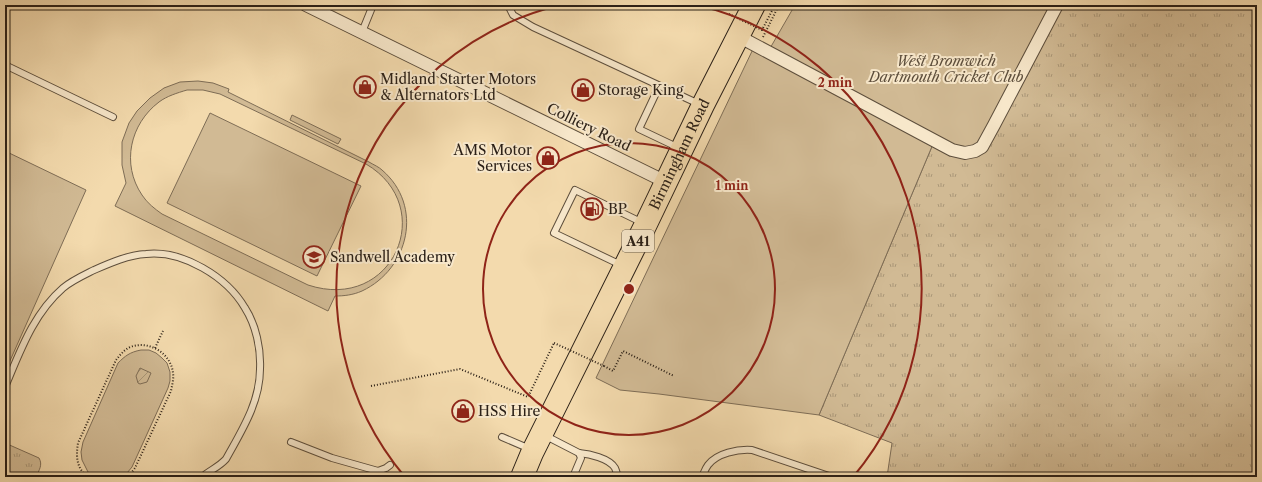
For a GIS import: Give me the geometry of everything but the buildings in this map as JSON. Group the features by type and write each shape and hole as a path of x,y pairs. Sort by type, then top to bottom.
{"highway":[{"name":"Birmingham Road","path":"522,477 703,105 754,5"}],"street":[{"name":"Colliery Road","path":"306,5 666,182"},
{"path":"738,36 952,150 965,154 982,147 1057,5"}],"lane":[{"path":"362,32 374,5"},
{"path":"508,5 513,15 533,27 703,105"},
{"path":"5,65 113,117"},
{"path":"656,93 639,129 682,149"},
{"path":"625,267 554,233 575,190 646,224"},
{"path":"5,387 35,321 48,303 64,287 107,264 125,258 146,254 164,255 183,259 201,266 217,277 232,291 245,308 254,326 258,345 260,368 258,388 251,412 230,452 221,465 202,477"},
{"path":"502,437 539,443 579,453 594,455 609,462 615,468 618,477"},
{"path":"291,442 332,458 378,471 390,465"},
{"path":"702,477 707,466 714,459 743,449 752,450 832,477"},
{"path":"572,477 581,458 579,453"}],"path":[{"path":"729,14 762,30 775,5"},
{"path":"766,31 779,5"},
{"path":"155,348 163,331"},
{"path":"371,386 460,369 528,397 554,343 613,371 623,351 674,376"},
{"path":"88,477 78,465 76,455 78,443 116,360 123,352 138,345 155,348 165,355 171,364 174,373 171,391 136,468 128,477"}],"green space":[{"name":"West Bromwich Dartmouth Cricket Club","path":"795,5 1050,5 979,144 970,149 958,148 769,50"},
{"path":"1050,5 1257,5 1257,477 887,477 892,443 819,415 933,144"},
{"path":"754,47 933,144 819,415 620,390 596,378"},
{"path":"198,81 213,83 229,89 228,92 381,169 395,185 403,201 407,218 405,236 400,253 391,268 378,281 362,291 348,295 335,296 328,311 115,206 126,183 122,165 122,142 129,123 137,111 150,98 164,88 180,82","holes":["187,90 203,90 220,94 366,164 388,183 400,205 402,229 396,251 383,270 363,284 338,290 308,285 162,214 154,208 142,195 132,170 132,145 135,133 141,121 149,111 162,100"]},
{"path":"210,113 361,186 317,276 167,203"},
{"path":"292,115 341,139 338,144 290,120"},
{"path":"5,151 86,190 5,372"},
{"path":"141,350 149,350 156,353 167,363 170,372 168,388 132,467 127,473 121,477 93,476 88,472 82,460 81,452 83,442 118,363 128,355"},
{"path":"140,368 151,373 147,382 140,384 138,383 136,376"},
{"path":"5,443 39,458 41,465 36,477 5,477"}],"place":[{"name":"Midland Starter Motors & Alternators Ltd","path":"365,87"},
{"name":"Storage King","path":"583,90"},
{"name":"AMS Motor Services","path":"548,158"},
{"name":"BP","path":"592,209"},
{"name":"Sandwell Academy","path":"314,257"},
{"name":"HSS Hire","path":"463,411"}]}
